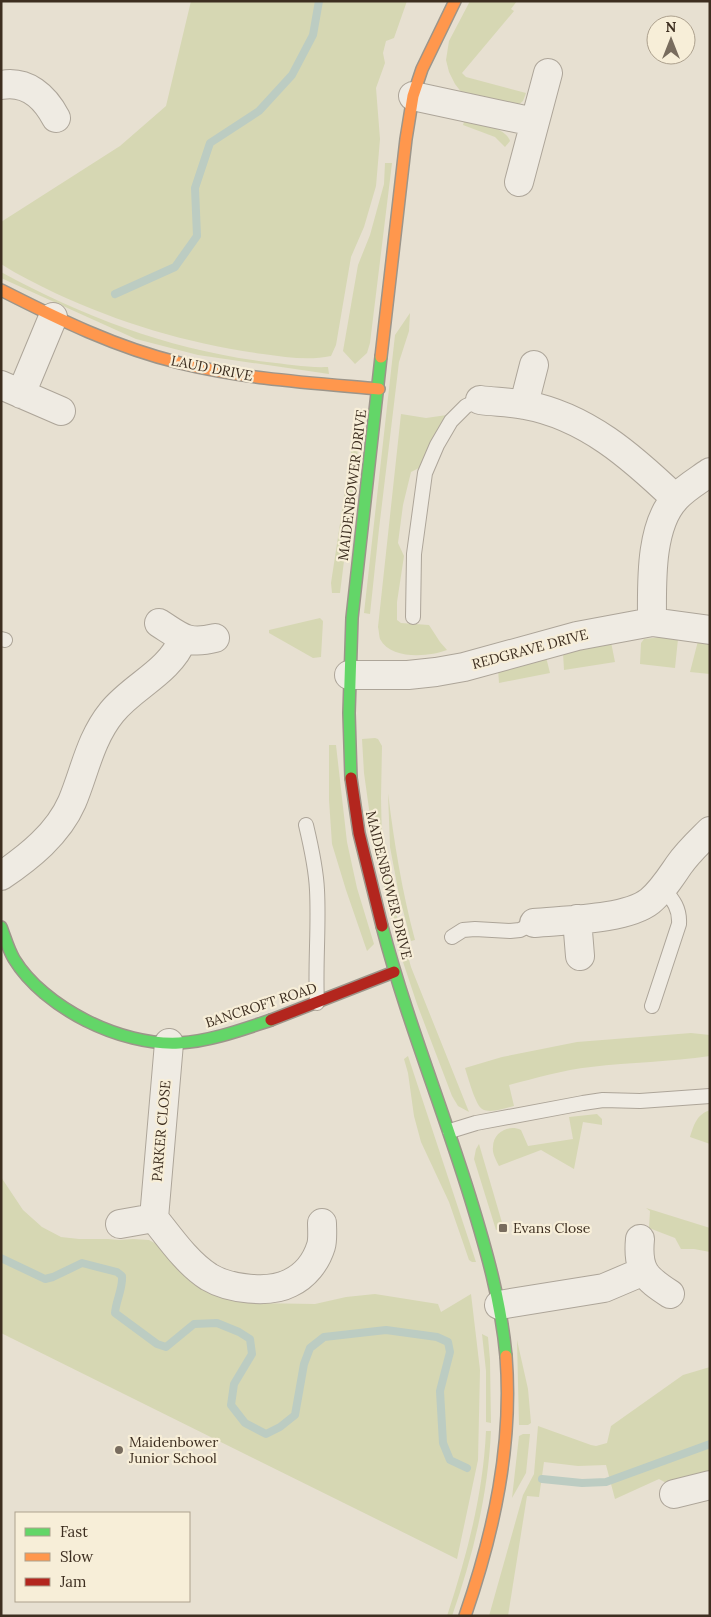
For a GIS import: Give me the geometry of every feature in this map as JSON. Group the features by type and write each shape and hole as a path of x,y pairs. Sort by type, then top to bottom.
{"street":[{"name":"MAIDENBOWER DRIVE","path":"455,1 422,68 413,96 406,139 352,618 349,676 350,758 355,808 369,877 394,972 450,1131 480,1226 499,1305 504,1341 506,1380 504,1460 492,1527 478,1583 465,1616"},
{"path":"519,182 548,73"},
{"path":"1,85 19,85 32,89 41,96 56,118"},
{"path":"413,96 534,122"},
{"name":"LAUD DRIVE","path":"1,290 53,317 124,346 161,358 205,369 251,376 379,389"},
{"path":"53,317 11,390 61,410"},
{"path":"524,404 534,365"},
{"path":"480,400 524,404 558,415 603,437 642,467 675,498"},
{"path":"652,622 652,590 657,539 664,515 675,498 710,472"},
{"name":"REDGRAVE DRIVE","path":"349,676 408,676 436,672 578,636 652,622 710,630"},
{"path":"159,623 183,639 199,641 215,638"},
{"path":"1,876 33,852 61,821 72,802 88,754 99,731 113,711 172,660 183,639"},
{"path":"534,923 626,912 638,908 656,895 684,858 710,831"},
{"path":"577,918 580,956"},
{"name":"BANCROFT ROAD","path":"1,927 8,963 68,1011 90,1023 117,1033 169,1043 211,1038 277,1018 394,972"},
{"name":"PARKER CLOSE","path":"154,1218 169,1043"},
{"path":"120,1224 154,1218 195,1265 209,1277 230,1286 255,1289 273,1288 290,1284 308,1271 322,1244 322,1223"},
{"path":"640,1238 640,1264 644,1271 670,1294"},
{"path":"499,1305 604,1288 644,1271"},
{"path":"674,1494 710,1485"}],"lane":[{"path":"413,617 414,554 425,473 437,445 451,421 466,406 480,400"},
{"path":"306,825 314,858 317,889 317,1003"},
{"path":"652,1006 679,924 680,915 675,901 656,895"},
{"path":"452,937 463,930 475,929 510,932 520,930 534,923"},
{"path":"450,1131 476,1124 603,1100 640,1101 710,1096"}],"green space":[{"path":"191,1 407,1 394,38 386,41 383,53 385,63 376,88 380,139 376,186 364,227 351,257 336,345 331,356 305,358 263,354 209,345 157,331 80,304 34,283 1,264 1,222 120,146 166,106"},
{"path":"470,1 517,1 511,9 514,11 462,73 466,77 526,93 523,101 517,106 462,93 449,72 446,60 449,41"},
{"path":"465,118 503,132 510,141 505,147 495,137 463,125"},
{"path":"385,163 392,163 370,343 367,353 355,364 343,351 358,265 370,235 384,184"},
{"path":"1,272 65,304 130,330 231,357 298,366 328,367 329,374 198,355 136,339 1,278"},
{"path":"410,313 409,331 399,362 370,614 364,613 395,335"},
{"path":"401,414 426,418 447,415 449,417 421,467 411,472 403,505 398,543 404,556 397,602 397,620 401,623 429,625 447,650 421,655 401,654 385,646 380,639 378,627"},
{"path":"353,439 359,441 340,593 332,593 331,583"},
{"path":"320,618 323,621 321,657 313,658 269,633 269,630"},
{"path":"662,637 678,639 675,668 640,664 641,643 644,639"},
{"path":"698,641 710,643 710,674 690,672"},
{"path":"611,642 615,662 564,670 563,653"},
{"path":"546,657 550,673 499,683 498,669"},
{"path":"362,739 378,739 382,746 382,844 394,906 411,967 469,1112 458,1106 452,1096 417,1004 399,950 374,845 364,773"},
{"path":"329,745 336,745 347,842 357,888 374,944 367,951 332,844 329,800"},
{"path":"388,793 399,866 415,940 411,941 399,895 390,847"},
{"path":"691,1033 710,1035 710,1056 591,1067 539,1077 509,1085 514,1106 498,1110 490,1111 479,1106 465,1068 502,1057 577,1042"},
{"path":"408,1056 476,1262 469,1260 449,1202 421,1142 414,1116 408,1073 404,1059"},
{"path":"710,1110 710,1144 690,1137 694,1125 699,1118"},
{"path":"597,1114 602,1119 602,1125 583,1122 574,1169 541,1150 499,1166 493,1149 496,1137 502,1131 512,1128 521,1130 528,1146 573,1139 569,1117"},
{"path":"479,1144 503,1226 496,1230 474,1159"},
{"path":"1,1177 23,1210 42,1227 61,1237 149,1240 164,1248 177,1269 197,1286 217,1295 252,1303 315,1304 346,1297 375,1294 438,1304 441,1312 471,1294 480,1370 478,1460 457,1559 1,1333"},
{"path":"646,1208 710,1228 710,1252 681,1249 675,1238 649,1228 650,1211"},
{"path":"482,1334 488,1337 491,1423 486,1422 486,1371"},
{"path":"517,1340 528,1389 531,1423 528,1425 519,1425"},
{"path":"710,1367 710,1474 670,1485 659,1479 615,1499 606,1465 578,1466 544,1462 539,1497 527,1496 508,1616 489,1616 523,1495 534,1474 538,1426 591,1445 596,1446 607,1443 611,1426 683,1375"},
{"path":"486,1431 491,1431 483,1502 467,1571 452,1616 447,1616 478,1502"},
{"path":"530,1434 526,1473 512,1498 519,1436"}],"waterway":[{"path":"115,294 175,267 197,236 195,188 210,143 259,111 292,75 313,35 319,1"},
{"path":"1,1258 45,1279 82,1263 117,1272 122,1276 122,1281 115,1313 157,1344 166,1347 194,1324 217,1323 250,1339 252,1354 234,1384 231,1405 245,1423 266,1434 280,1427 295,1415 304,1364 310,1348 324,1337 386,1330 437,1337 448,1342 450,1352 440,1391 443,1443 450,1460 467,1468"},
{"path":"542,1479 582,1483 606,1482 710,1444"}],"traffic: fast":[{"path":"351,778 349,713 352,618 381,357"},
{"path":"382,926 402,994 482,1236 497,1295 506,1356"},
{"path":"1,927 14,959 27,977 64,1008 109,1031 156,1042 179,1043 214,1037 271,1020"}],"traffic: slow":[{"path":"381,357 406,139 413,96 422,69 455,1"},
{"path":"1,290 66,322 111,341 157,357 254,377 379,389"},
{"path":"465,1616 485,1552 499,1488 507,1422 506,1356"}],"traffic: jam":[{"path":"351,778 359,833 382,926"},
{"path":"271,1020 394,972"}],"place":[{"name":"Evans Close","path":"503,1228"},
{"name":"Maidenbower Junior School","path":"119,1450"}]}
